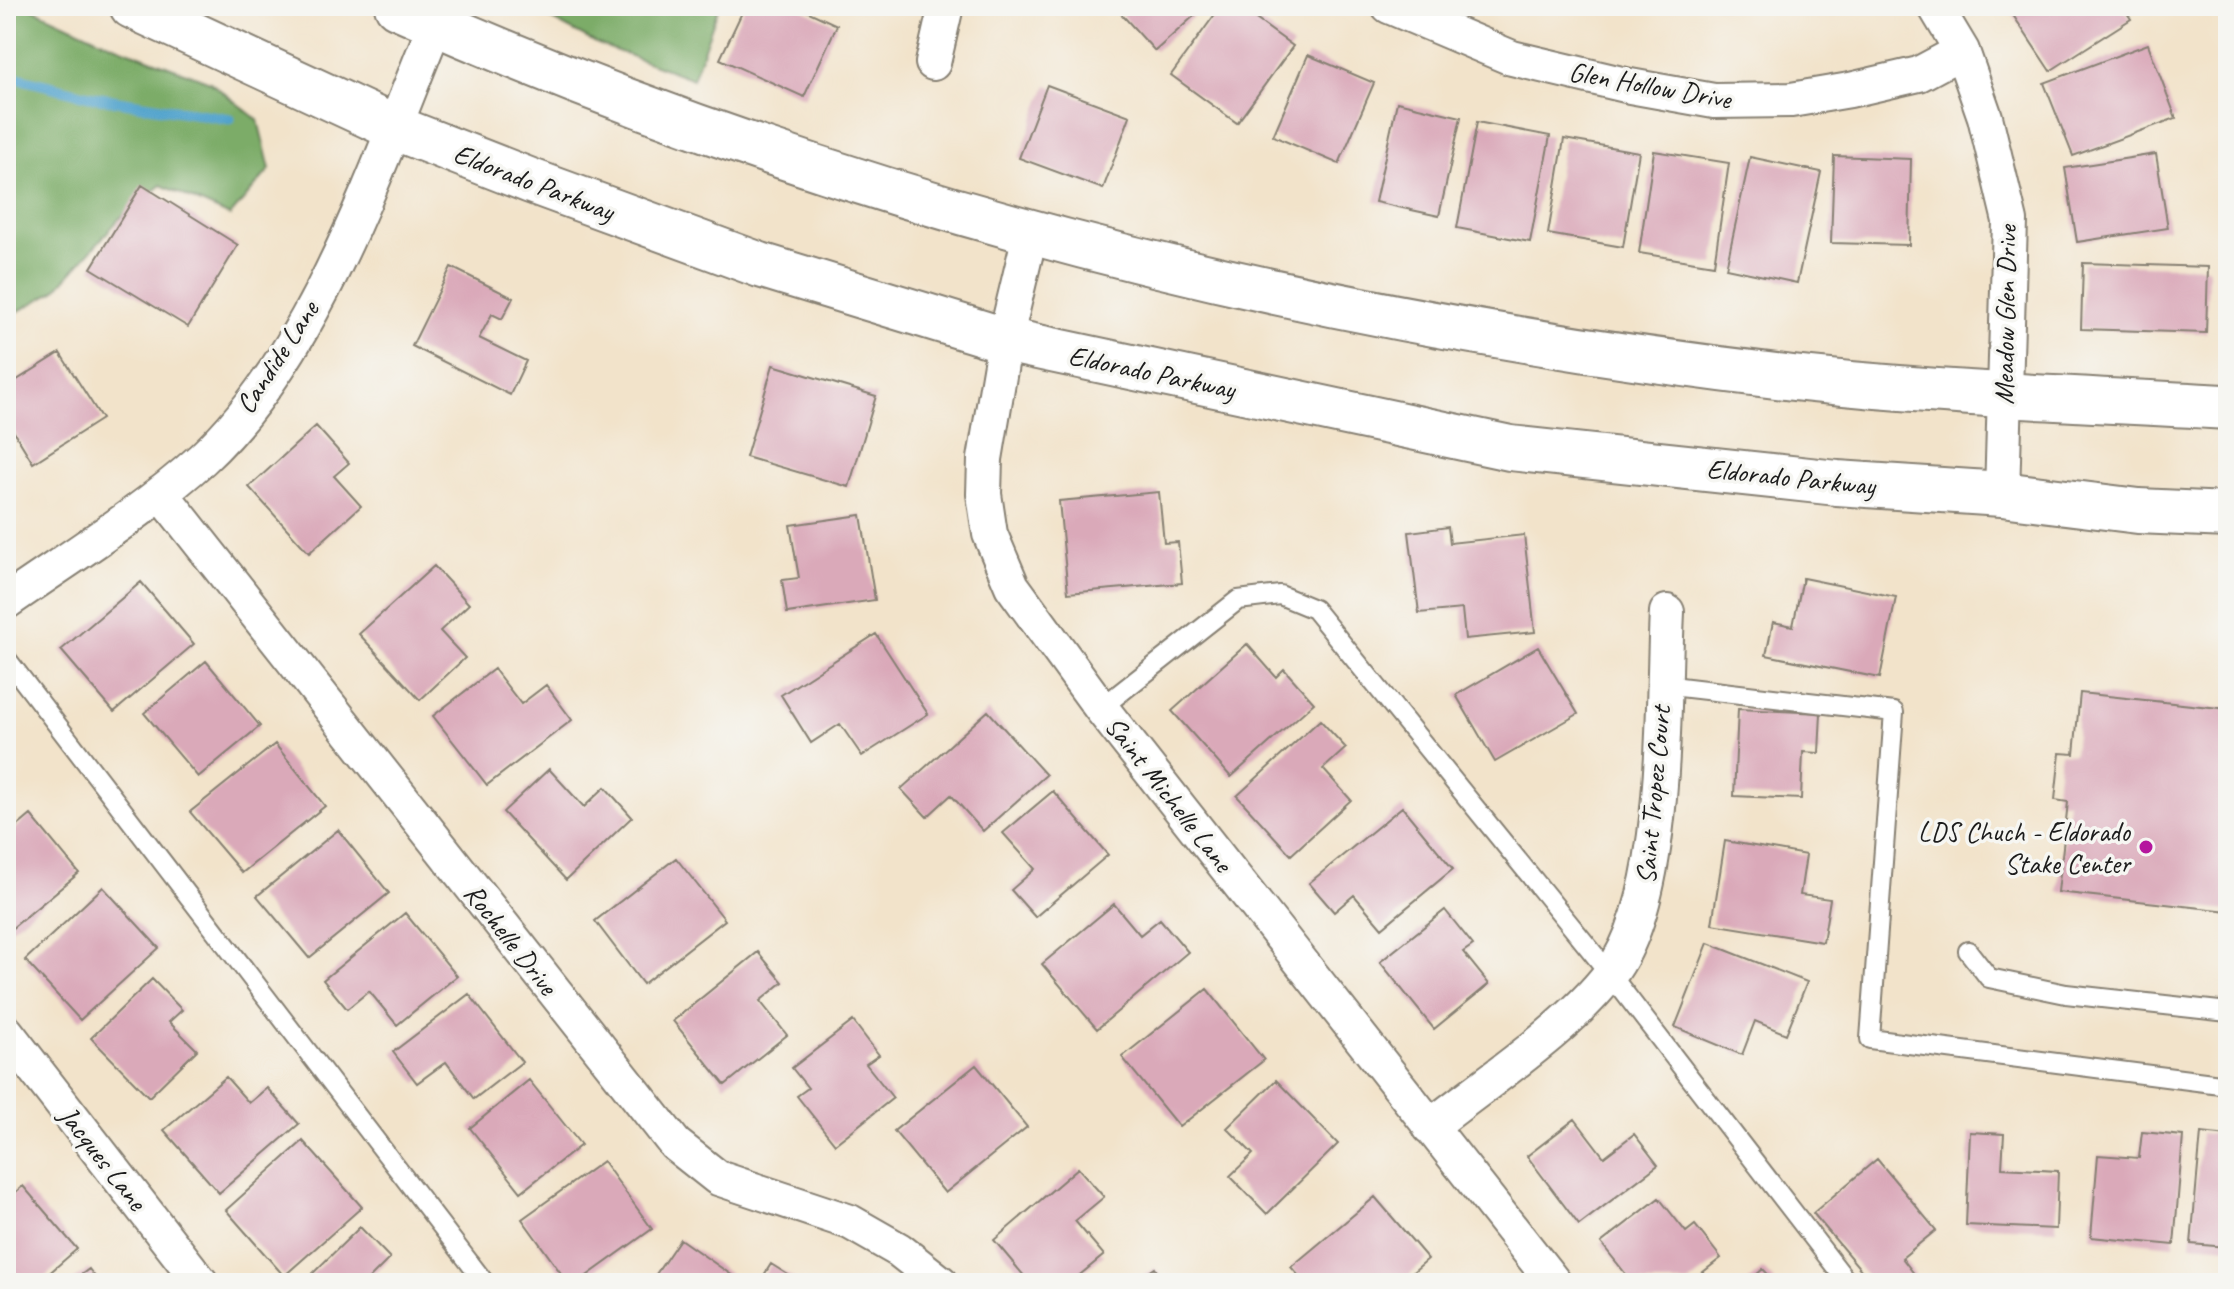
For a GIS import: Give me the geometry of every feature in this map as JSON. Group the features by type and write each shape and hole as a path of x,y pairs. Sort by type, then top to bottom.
{"main road":[{"name":"Eldorado Parkway","path":"132,6 393,127 746,261 1005,340 1510,448 1837,483 2002,494 2138,511 2228,515"},
{"path":"416,15 734,138 1030,235 1267,291 1448,328 1781,376 2004,397 2228,407"}],"street":[{"path":"933,63 946,6"},
{"name":"Glen Hollow Drive","path":"1389,6 1512,58 1630,86 1714,101 1791,100 1850,90 1919,74 1962,51"},
{"name":"Meadow Glen Drive","path":"1935,6 1962,51 1985,117 2010,221 2002,494"},
{"name":"Candide Lane","path":"6,602 161,493 204,457 264,388 303,323 349,234 393,127 416,15"},
{"name":"Saint Michelle Lane","path":"1030,235 1005,340 985,459 984,494 990,534 1012,586 1101,708 1554,1283"},
{"name":"Rochelle Drive","path":"161,493 675,1144 718,1178 850,1222 899,1250 941,1283"},
{"name":"Saint Tropez Court","path":"1430,1127 1576,1011 1610,974 1627,948 1645,895 1656,826 1667,612"},
{"name":"Jacques Lane","path":"6,1032 201,1283"}],"lane":[{"path":"1101,708 1238,600 1280,595 1314,609 1610,974 1848,1283"},
{"path":"6,658 485,1283"},
{"path":"1663,685 1894,712 1870,1039 2228,1085"},
{"path":"1968,951 1989,978 2066,994 2228,1012"}],"green space":[{"path":"6,6 27,6 101,40 210,82 258,120 270,169 230,216 161,185 120,218 55,291 6,318"},
{"path":"526,6 719,6 693,79 598,44"}],"building":[{"path":"745,6 796,6 837,25 804,97 720,59"},
{"path":"1114,6 1205,6 1155,51"},
{"path":"1221,6 1238,6 1293,46 1237,123 1171,75"},
{"path":"1711,6 1768,6 1768,12"},
{"path":"2007,6 2122,6 2131,19 2050,71"},
{"path":"2148,44 2176,118 2073,156 2044,83"},
{"path":"1308,55 1374,83 1339,164 1273,136"},
{"path":"1047,85 1130,116 1103,189 1019,158"},
{"path":"1397,102 1461,117 1439,216 1375,202"},
{"path":"1477,122 1550,136 1530,242 1457,228"},
{"path":"1564,139 1639,152 1623,247 1548,234"},
{"path":"1654,151 1729,163 1714,265 1639,253"},
{"path":"2156,154 2168,228 2077,242 2065,168"},
{"path":"1834,156 1911,159 1909,245 1831,243"},
{"path":"1750,157 1821,172 1797,283 1726,268"},
{"path":"142,185 238,245 188,327 91,268"},
{"path":"2083,263 2208,267 2206,333 2081,329"},
{"path":"451,267 513,298 502,319 492,314 479,338 526,361 510,395 412,346"},
{"path":"60,353 102,419 33,463 6,419 6,387"},
{"path":"773,365 876,396 849,487 746,457"},
{"path":"316,426 349,463 334,476 361,506 309,553 249,487"},
{"path":"1159,492 1164,543 1178,542 1182,583 1068,593 1059,501"},
{"path":"861,515 875,600 787,613 782,580 799,578 790,525"},
{"path":"1448,527 1450,543 1524,535 1535,632 1465,639 1462,609 1419,613 1409,532"},
{"path":"434,566 469,604 440,631 465,658 420,700 359,634"},
{"path":"1803,578 1896,597 1880,678 1766,655 1773,622 1793,626"},
{"path":"141,582 194,644 114,712 61,650"},
{"path":"876,634 928,714 862,756 840,724 811,743 781,695"},
{"path":"1247,644 1276,677 1284,669 1314,703 1231,777 1172,711"},
{"path":"1538,647 1578,714 1495,762 1456,695"},
{"path":"206,661 260,726 198,777 144,713"},
{"path":"494,669 521,704 546,685 572,720 487,785 433,716"},
{"name":"LDS Chuch - Eldorado Stake Center","path":"2080,693 2228,709 2228,911 2058,892 2068,802 2055,800 2060,753 2074,754"},
{"path":"1738,709 1821,713 1819,753 1803,752 1801,799 1734,796"},
{"path":"988,711 1046,775 983,831 951,795 927,817 901,789"},
{"path":"1320,720 1346,748 1323,769 1351,800 1291,855 1237,796"},
{"path":"275,744 325,806 242,873 190,812"},
{"path":"549,769 584,807 605,787 632,817 566,880 503,812"},
{"path":"1053,791 1108,855 1035,917 1011,890 1035,869 1003,833"},
{"path":"1402,807 1453,869 1382,928 1354,895 1334,912 1309,883"},
{"path":"31,815 79,873 11,929 6,923 6,836"},
{"path":"338,830 389,893 309,958 257,896"},
{"path":"1725,841 1806,855 1800,895 1830,899 1823,942 1712,924"},
{"path":"676,858 725,920 643,984 595,921"},
{"path":"103,887 159,948 80,1020 25,960"},
{"path":"1114,904 1140,935 1160,919 1188,952 1097,1029 1042,964"},
{"path":"1445,910 1473,945 1463,952 1489,984 1434,1029 1380,962"},
{"path":"405,913 457,976 397,1025 369,991 347,1009 323,980"},
{"path":"1708,943 1807,982 1786,1034 1755,1021 1742,1055 1675,1027"},
{"path":"758,952 783,982 760,1001 787,1035 725,1085 673,1021"},
{"path":"152,979 182,1010 169,1022 197,1050 149,1097 91,1038"},
{"path":"1207,989 1264,1060 1179,1127 1122,1057"},
{"path":"469,994 522,1062 474,1099 446,1062 417,1083 393,1052"},
{"path":"853,1021 879,1055 866,1064 893,1098 835,1144 797,1096 808,1088 792,1068"},
{"path":"976,1065 1027,1127 945,1193 894,1131"},
{"path":"226,1077 249,1103 267,1088 299,1124 219,1193 164,1130"},
{"path":"529,1080 581,1145 521,1192 470,1128"},
{"path":"1276,1080 1338,1144 1267,1214 1230,1176 1253,1154 1227,1128"},
{"path":"1575,1119 1604,1157 1634,1134 1658,1165 1579,1225 1527,1156"},
{"path":"1970,1132 2004,1134 2002,1168 2058,1171 2056,1229 1966,1225"},
{"path":"2142,1132 2183,1136 2174,1245 2091,1237 2098,1155 2139,1158"},
{"path":"2201,1133 2228,1136 2227,1247 2191,1244"},
{"path":"303,1141 362,1207 284,1276 226,1210"},
{"path":"1877,1159 1936,1230 1902,1258 1915,1275 1905,1283 1872,1283 1813,1213"},
{"path":"603,1161 652,1229 577,1283 568,1283 522,1219"},
{"path":"1078,1168 1104,1197 1075,1221 1104,1255 1070,1283 1030,1283 994,1240"},
{"path":"23,1186 77,1249 38,1283 6,1283 6,1200"},
{"path":"1375,1197 1428,1259 1400,1283 1340,1283 1337,1280 1333,1283 1305,1283 1291,1267"},
{"path":"1659,1198 1686,1232 1695,1225 1721,1258 1689,1283 1633,1283 1601,1243"},
{"path":"360,1227 390,1258 365,1283 303,1283"},
{"path":"680,1239 743,1283 650,1283"},
{"path":"771,1264 801,1283 759,1283"},
{"path":"1155,1268 1165,1283 1133,1283"},
{"path":"89,1269 100,1283 70,1283"},
{"path":"1763,1269 1776,1283 1747,1283"}],"waterway":[{"path":"6,75 93,97 230,119"}],"place":[{"name":"LDS Chuch - Eldorado Stake Center","path":"2146,847"}]}
